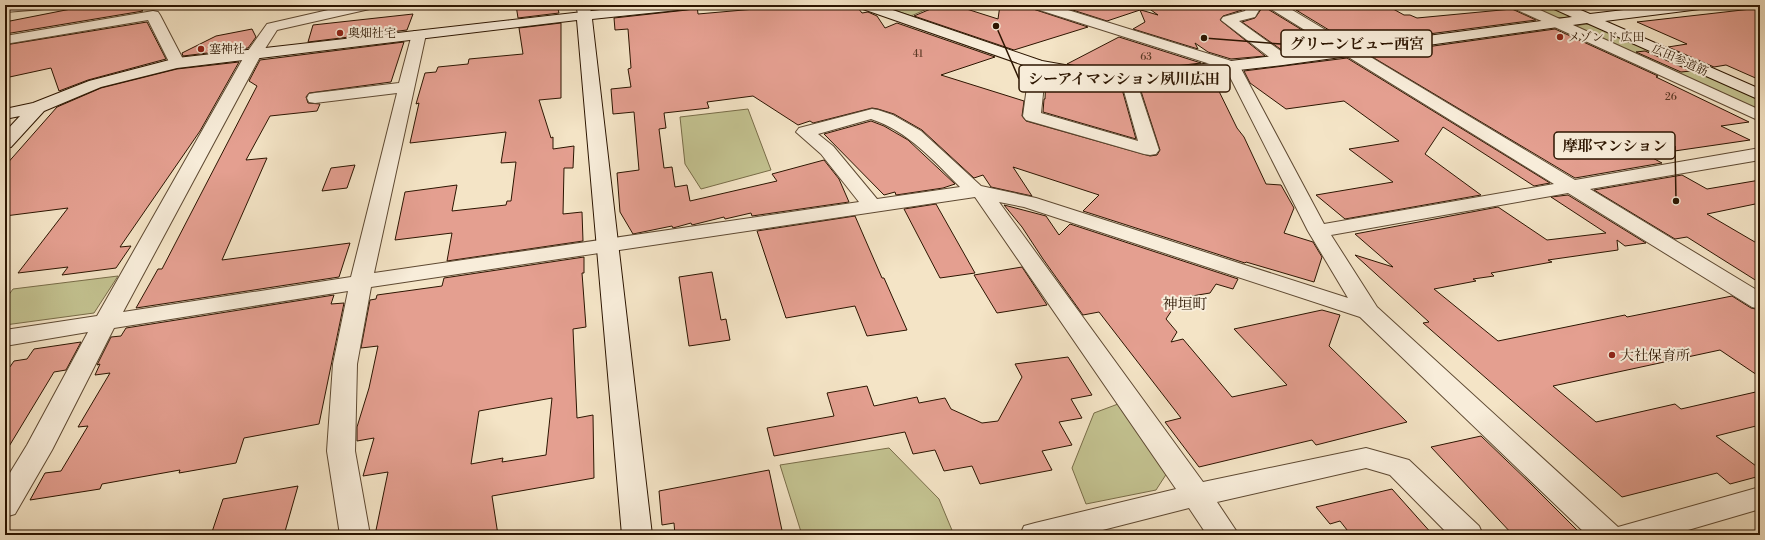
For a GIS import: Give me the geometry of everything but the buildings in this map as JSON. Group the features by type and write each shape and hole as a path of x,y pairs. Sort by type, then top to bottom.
{"street":[{"path":"5,8 44,5"},
{"path":"5,506 38,450 105,323 253,55 272,27 369,5"},
{"path":"5,114 38,107 95,84 129,74 177,64 419,34 584,10 688,5"},
{"path":"865,5 1038,65 1099,76 1128,77 1283,60 1700,5"},
{"path":"1038,5 1232,66 1318,231 1368,312 1607,535"},
{"path":"1255,5 1250,14 1228,20 1283,60"},
{"path":"1274,5 1760,302"},
{"path":"1518,5 1760,116"},
{"name":"広田参道筋","path":"1557,5 1760,95"},
{"path":"5,40 150,10 177,64"},
{"path":"584,10 637,535"},
{"path":"355,535 341,451 346,364 362,282 419,34"},
{"path":"1038,65 1032,116 1150,150 1128,77"},
{"path":"314,98 407,87"},
{"path":"5,143 38,107"},
{"path":"872,206 827,150 805,132 872,114 882,116 908,129 979,192 1224,535"},
{"path":"1318,231 1760,154"},
{"path":"5,338 362,282 607,247 872,206 979,192 1029,202 1368,312"},
{"path":"1035,535 1196,495 1366,458 1399,467 1468,535"},
{"path":"1629,535 1760,498"}],"shaded area":[{"path":"881,5 936,5 911,16"},
{"path":"1525,5 1549,5 1572,17 1556,18"},
{"path":"1586,24 1596,26 1760,100 1760,113 1575,26"},
{"path":"748,109 771,170 701,189 685,164 680,117"},
{"path":"118,276 94,313 5,325 5,300 13,289"},
{"path":"1118,404 1167,473 1156,490 1086,504 1072,468 1094,413"},
{"path":"889,448 939,499 954,535 802,535 780,465"}],"place":[{"name":"シーアイマンション夙川広田","path":"996,26"},
{"name":"奥畑社宅","path":"340,33"},
{"name":"メゾン ド 広田","path":"1560,37"},
{"name":"グリーンビュー西宮","path":"1204,38"},
{"name":"塞神社","path":"201,49"},
{"name":"摩耶マンション","path":"1676,201"},
{"name":"大社保育所","path":"1612,355"}],"district":[{"name":"神垣町","path":"1185,304"}]}
